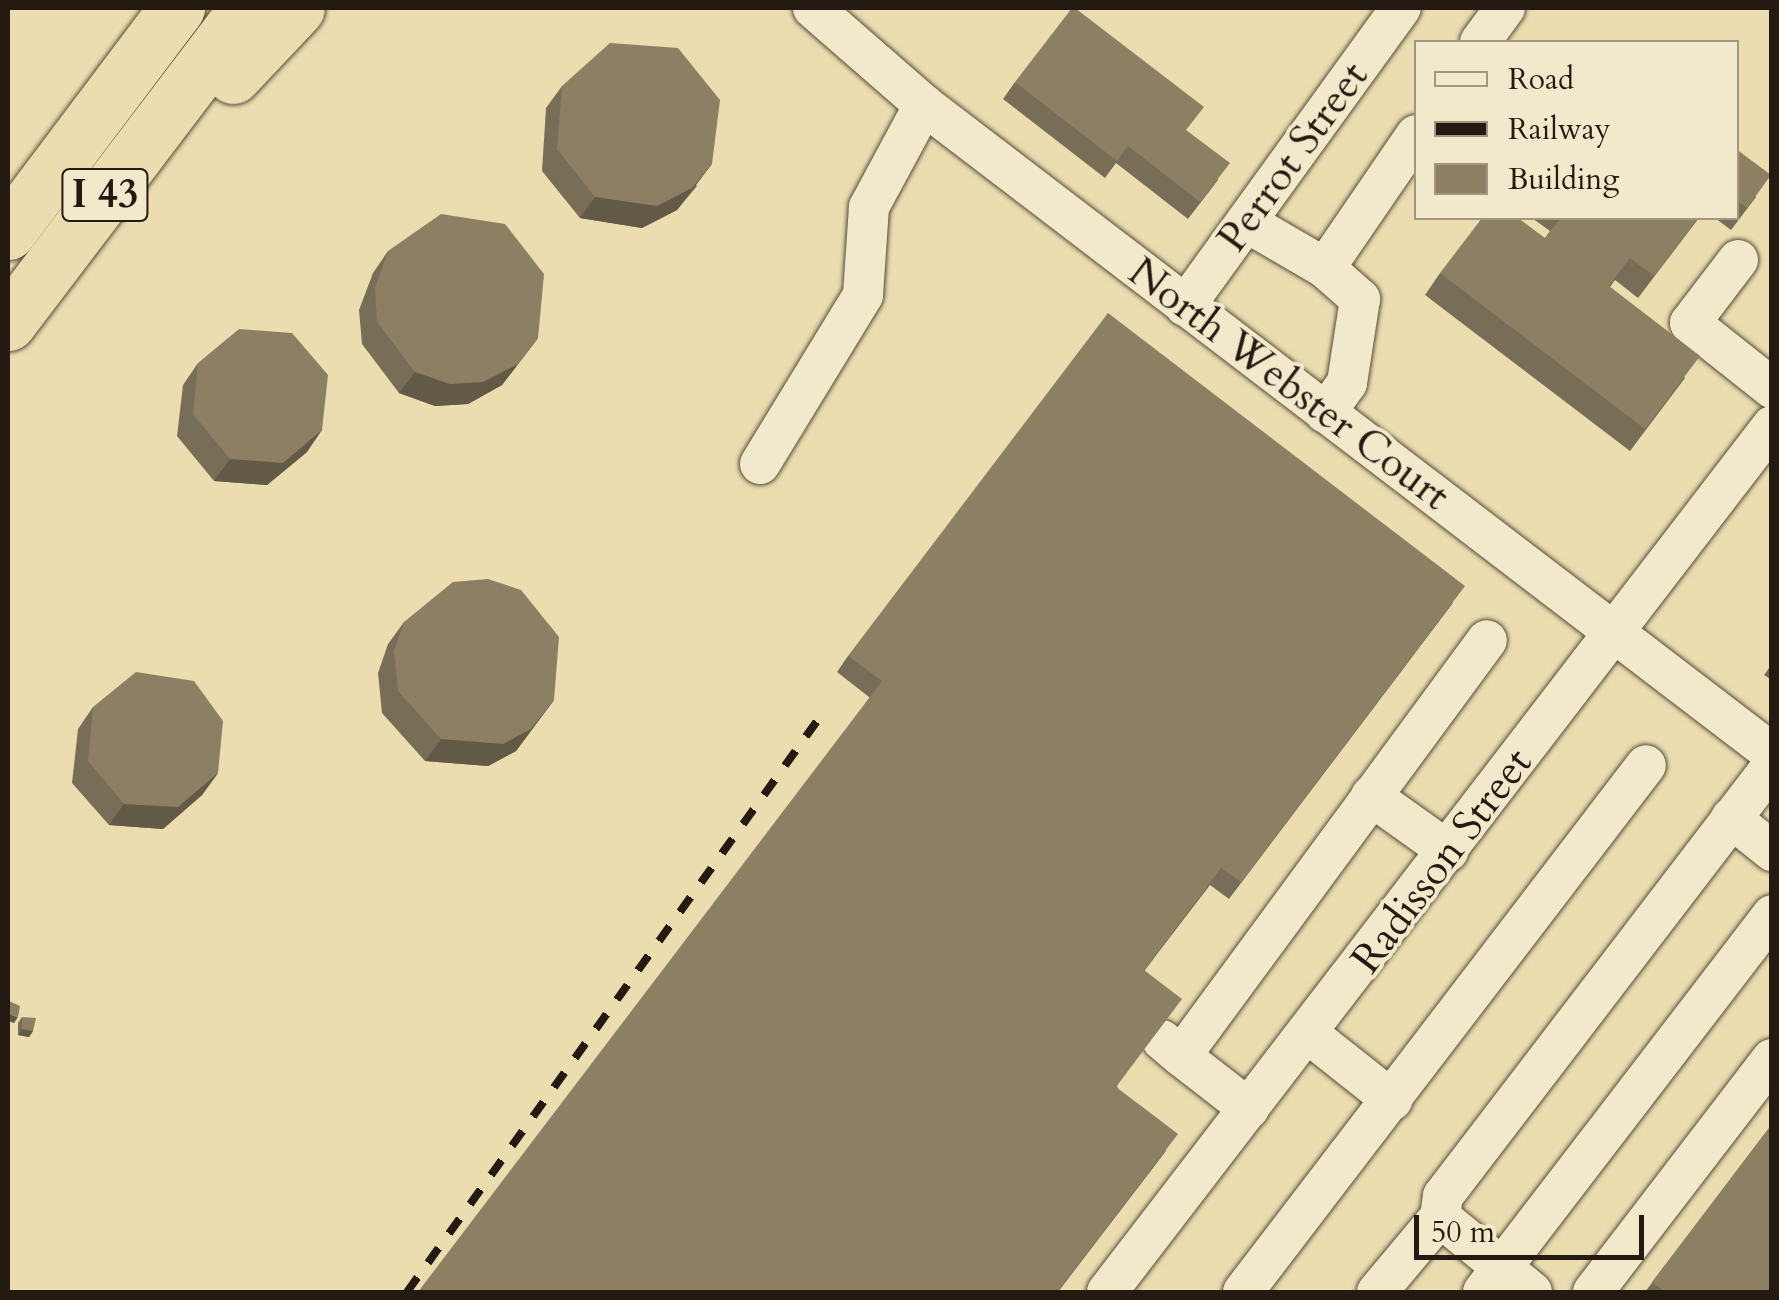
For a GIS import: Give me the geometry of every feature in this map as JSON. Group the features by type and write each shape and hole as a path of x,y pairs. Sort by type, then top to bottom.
{"highway":[{"path":"213,76 247,8"},
{"path":"20,306 213,76 298,8"},
{"name":"I 43","path":"8,232 166,22"}],"street":[{"name":"North Webster Court","path":"813,8 924,104 1772,753"},
{"name":"Perrot Street","path":"1185,306 1401,8"},
{"path":"1481,40 1505,8"},
{"path":"760,464 863,295 868,207 924,104"},
{"path":"1325,268 1414,138"},
{"path":"1246,222 1325,268 1360,299 1347,383 1325,413"},
{"path":"1738,260 1690,323 1772,388"},
{"name":"Radisson Street","path":"1107,1292 1310,1035 1772,426"},
{"path":"1249,1109 1172,1048 1371,796 1487,640"},
{"path":"1244,1292 1646,765"},
{"path":"1377,1292 1440,1217 1443,1196 1772,766"},
{"path":"1371,796 1448,852"},
{"path":"1731,818 1772,852"},
{"path":"1440,1217 1506,1284 1772,915"},
{"path":"1310,1035 1392,1100"},
{"path":"1592,1292 1772,1059"}],"building":[{"path":"1072,8 1204,107 1186,130 1230,163 1200,202 1128,146 1117,161 1015,82"},
{"path":"610,43 678,48 720,100 712,164 692,188 657,206 595,197 557,149 562,86"},
{"path":"1739,151 1771,175 1747,208 1739,202"},
{"path":"441,214 505,224 544,274 538,338 518,364 483,382 450,384 415,372 377,322 375,288 388,251"},
{"path":"1480,220 1521,220 1545,238 1559,220 1696,220 1654,276 1630,258 1609,286 1700,356 1645,429 1440,273"},
{"path":"1108,313 1465,586 1241,882 1221,868 1144,970 1182,999 1116,1087 1178,1134 1057,1292 418,1292 882,681 848,656"},
{"path":"239,329 292,333 328,375 322,430 283,463 230,459 193,414 198,363"},
{"path":"488,579 521,590 559,637 554,700 531,729 503,744 441,739 398,691 394,651 404,622 453,582"},
{"path":"136,672 194,681 223,721 218,773 178,807 124,804 88,761 93,707"},
{"path":"9,1001 20,1006 18,1017 8,1014"},
{"path":"22,1017 36,1018 33,1031 22,1029"},
{"path":"1772,1124 1772,1292 1665,1292 1652,1282"}],"railway":[{"path":"407,1292 822,714"}]}
